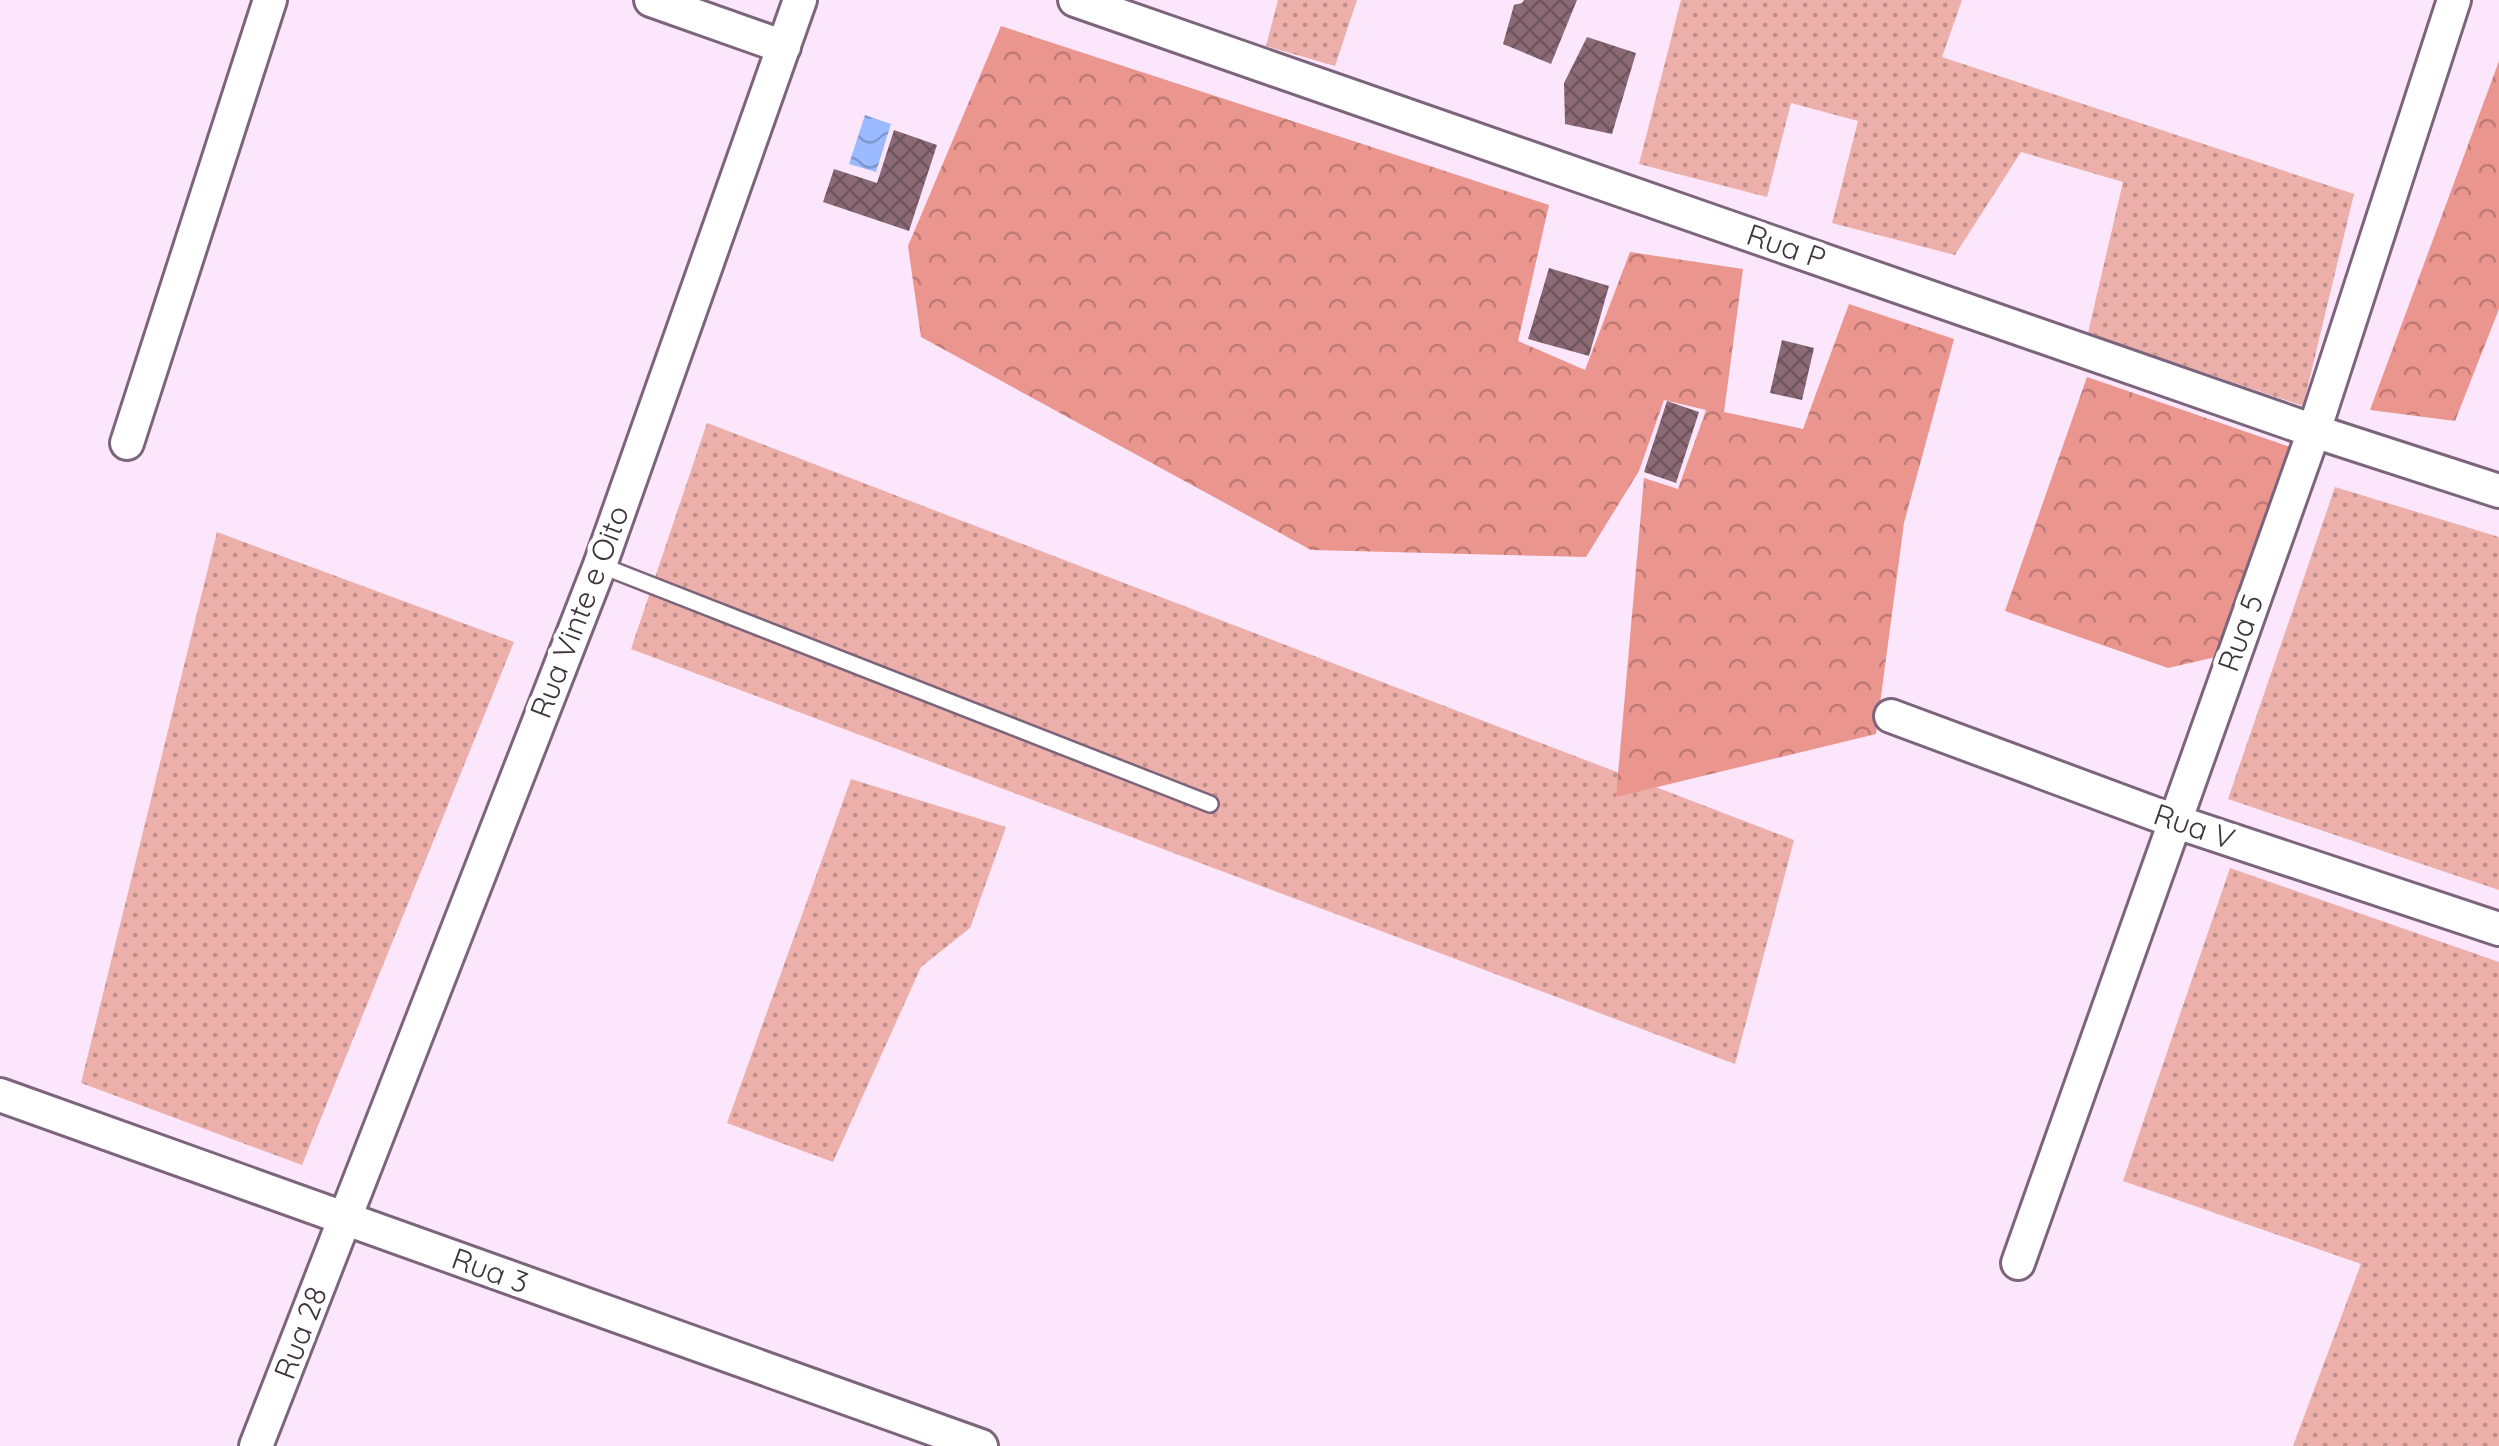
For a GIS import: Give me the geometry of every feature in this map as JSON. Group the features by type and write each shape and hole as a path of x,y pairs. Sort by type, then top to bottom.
{"street":[{"path":"128,443 270,0"},
{"path":"651,0 784,47"},
{"name":"Rua Vinte e Oito","path":"345,1219 600,566 800,0"},
{"name":"Rua P","path":"1075,0 2314,431 2499,490"},
{"name":"Rua 5","path":"2018,1264 2314,431 2454,0"},
{"name":"Rua V","path":"1891,716 2174,821 2499,929"},
{"name":"Rua 3","path":"0,1095 981,1446"},
{"name":"Rua 28","path":"256,1446 345,1219"}],"lane":[{"path":"600,566 1210,804"}],"shaded area":[{"path":"1278,0 1357,0 1335,66 1266,46"},
{"path":"1681,0 1962,0 1942,57 2354,194 2303,406 2088,333 2123,182 2021,152 1955,255 1832,223 1858,121 1791,103 1767,197 1639,164"},
{"path":"707,423 1794,840 1735,1064 631,649"},
{"path":"2335,487 2499,537 2499,890 2228,799"},
{"path":"217,532 514,642 302,1165 81,1083"},
{"path":"851,779 1006,827 970,928 921,967 833,1162 727,1123"},
{"path":"2230,868 2499,962 2499,1446 2293,1446 2361,1264 2123,1181"}],"green space":[{"path":"1001,26 1549,205 1518,341 1585,370 1630,252 1743,269 1724,412 1803,429 1849,304 1954,339 1904,523 1876,734 1616,797 1644,478 1678,489 1706,410 1664,400 1639,471 1586,557 1311,550 921,337 908,246"},
{"path":"2499,61 2499,309 2455,421 2370,410"},
{"path":"2087,377 2299,450 2220,656 2168,668 2005,611"}],"water":[{"path":"865,115 891,124 876,172 849,164"}],"building":[{"path":"1524,0 1577,0 1551,64 1503,44 1514,5"},
{"path":"1587,37 1636,53 1612,134 1565,124 1564,83"},
{"path":"894,130 937,145 909,231 823,202 834,169 877,183"},
{"path":"1549,268 1609,286 1589,356 1528,339"},
{"path":"1782,340 1814,348 1802,400 1770,393"},
{"path":"1667,401 1699,412 1676,483 1644,472"}]}
